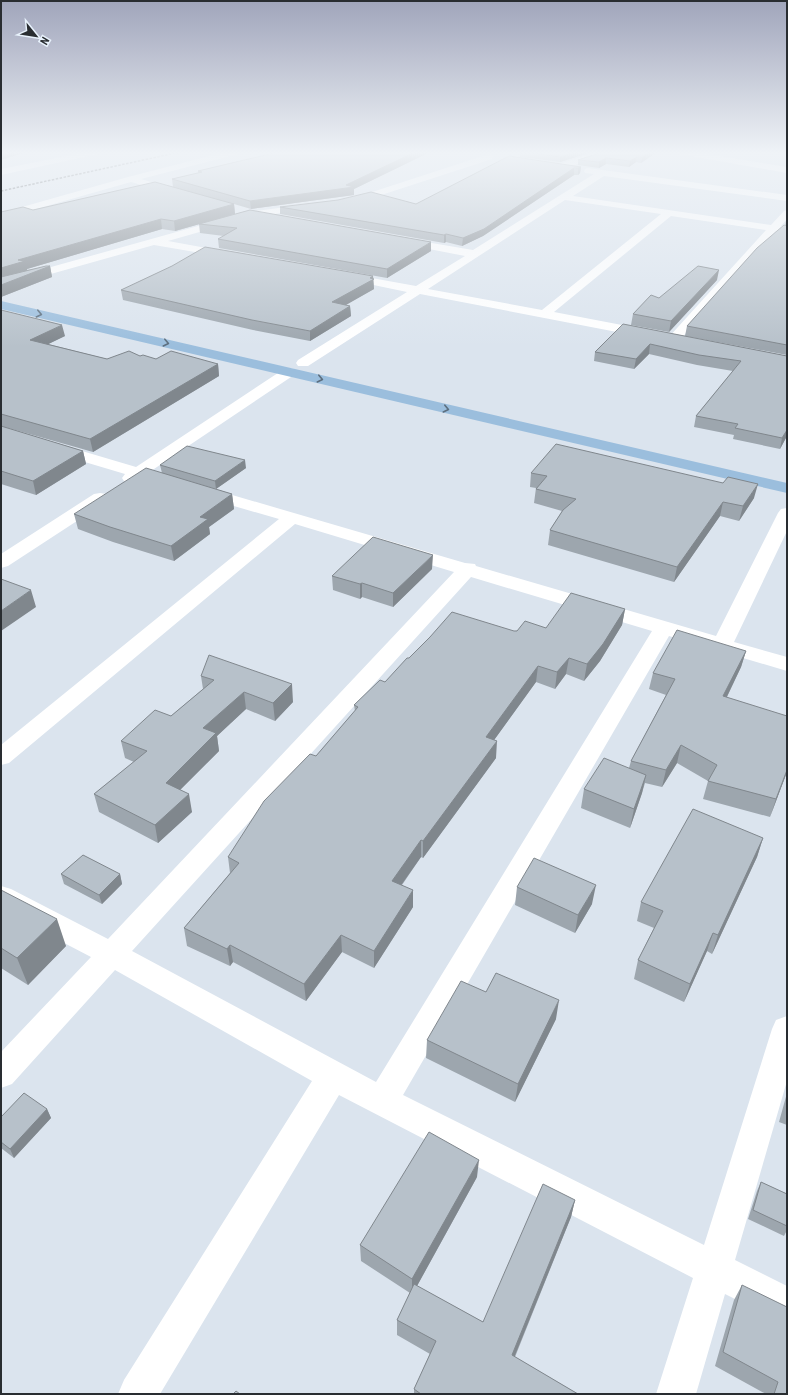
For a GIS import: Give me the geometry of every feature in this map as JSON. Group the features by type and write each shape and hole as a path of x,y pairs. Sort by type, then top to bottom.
{"main road":[{"path":"1,295 787,488"},
{"path":"1,305 787,474"}],"street":[{"path":"1,285 240,217"},
{"path":"268,217 289,221"},
{"path":"1,562 296,368 531,217"},
{"path":"545,314 664,217"},
{"path":"698,217 787,230"},
{"path":"666,337 783,217"},
{"path":"389,239 474,254"},
{"path":"156,242 241,257"},
{"path":"334,274 689,341"},
{"path":"2,433 468,568 787,664"},
{"path":"722,644 787,513"},
{"path":"1,757 292,517"},
{"path":"1,1074 468,568"},
{"path":"383,1100 664,627"},
{"path":"1,898 112,954 333,1076 787,1306"},
{"path":"676,1394 787,1028"},
{"path":"138,1394 333,1076"}],"building":[{"path":"1,217 188,217 174,221 161,219 18,260 25,261 1,268"},
{"path":"224,217 290,217 431,242 387,269 218,239 237,228 199,224"},
{"path":"339,217 502,217 484,229 463,238 446,234 444,235"},
{"path":"784,225 787,226 787,345 687,326 757,248"},
{"path":"205,247 373,276 370,278 374,279 332,302 350,306 310,331 252,320 121,290 172,266"},
{"path":"50,266 1,285 1,277"},
{"path":"698,266 719,270 671,321 633,314 651,295 659,298"},
{"path":"1,310 62,325 30,340 107,359 129,351 140,356 143,355 156,359 171,351 218,364 90,439 1,414"},
{"path":"623,324 787,356 787,430 782,438 735,428 738,424 696,416 741,361 699,355 650,344 636,359 595,352"},
{"path":"1,426 83,451 33,481 1,471"},
{"path":"556,444 723,483 728,477 758,484 743,506 723,502 677,567 550,530 563,510 576,499 536,489 547,476 531,473"},
{"path":"187,446 245,460 215,481 160,465"},
{"path":"146,468 232,494 200,517 208,519 171,546 74,514"},
{"path":"373,537 433,555 393,593 362,583 360,584 332,576"},
{"path":"1,579 31,590 1,611"},
{"path":"571,593 625,609 603,644 587,664 569,658 557,672 538,666 486,737 497,741 423,841 421,840 392,881 413,890 374,951 341,935 304,984 230,945 227,949 184,928 239,863 228,857 264,801 310,754 316,756 358,707 354,705 380,680 385,682 407,658 409,658 430,637 452,612 514,631 517,631 525,621 546,628"},
{"path":"677,630 746,651 723,696 787,716 787,770 776,799 708,781 717,765 681,745 666,770 631,761 675,679 653,673"},
{"path":"209,655 292,684 273,703 244,692 203,728 216,733 166,783 189,794 155,825 94,794 147,751 121,741 155,710 171,716 214,680 201,676"},
{"path":"604,758 646,775 634,809 584,789"},
{"path":"693,809 763,838 718,935 713,933 690,984 638,960 663,911 641,902"},
{"path":"83,855 120,874 99,895 61,874"},
{"path":"534,858 596,885 578,915 517,887"},
{"path":"1,890 57,919 17,958 1,948"},
{"path":"496,973 559,1000 518,1084 427,1040 461,981 486,992"},
{"path":"24,1093 47,1109 10,1149 1,1142 1,1117"},
{"path":"429,1132 479,1160 412,1279 360,1245"},
{"path":"761,1182 787,1194 787,1226 753,1210"},
{"path":"543,1184 575,1200 512,1355 578,1394 421,1394 414,1389 436,1341 397,1320 414,1284 483,1322"},
{"path":"742,1285 787,1307 787,1394 774,1394 778,1382 723,1352"},
{"path":"236,1391 240,1394 233,1394"}]}
